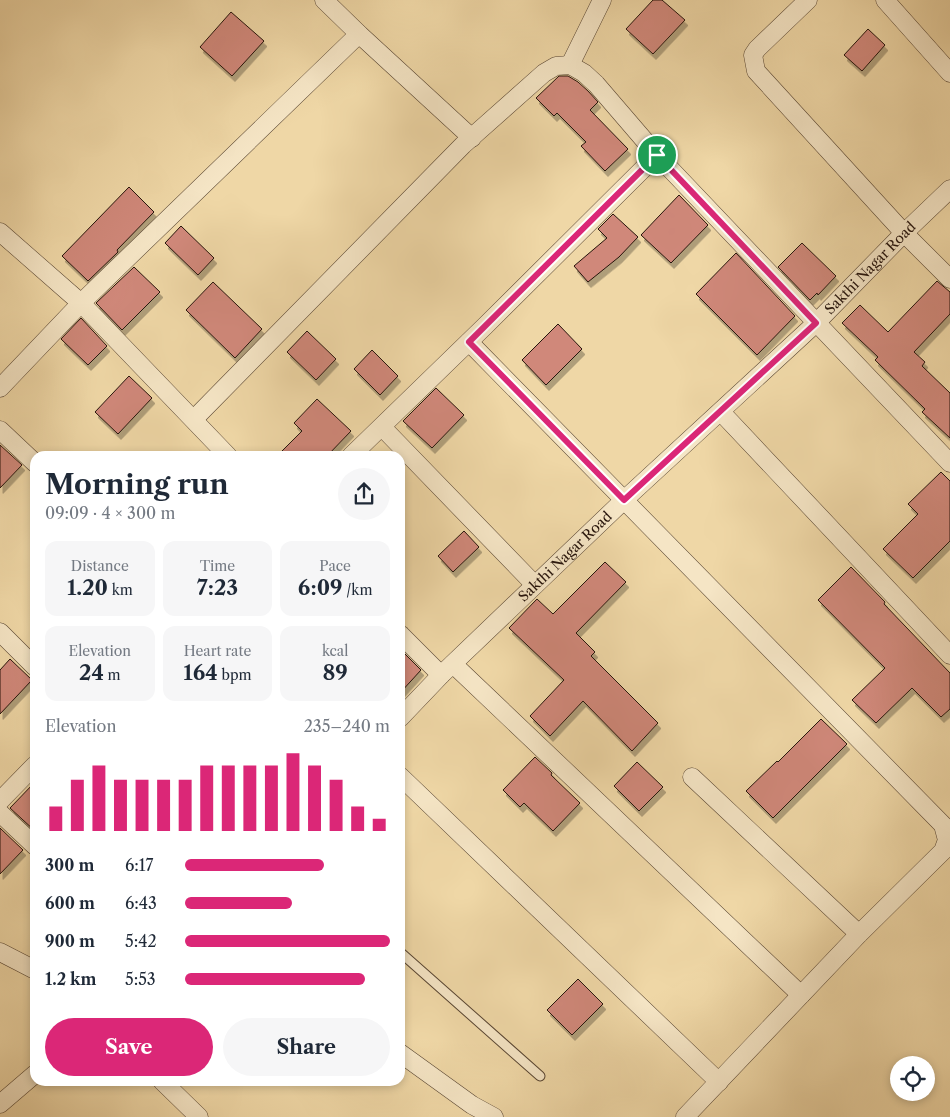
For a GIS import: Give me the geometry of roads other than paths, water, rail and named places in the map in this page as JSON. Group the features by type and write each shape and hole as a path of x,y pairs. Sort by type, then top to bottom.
{"street":[{"path":"324,0 472,138"},
{"path":"570,65 602,0"},
{"path":"808,0 757,49 753,55 756,71 904,233 950,279"},
{"path":"884,0 950,73"},
{"path":"0,388 81,303 359,34"},
{"path":"194,419 472,138 544,73 556,66 570,65 584,73 596,84 657,155 950,463"},
{"path":"356,451 657,155"},
{"name":"Sakthi Nagar Road","path":"405,713 624,500 816,323 950,189"},
{"path":"0,232 81,303 223,451"},
{"path":"469,342 943,825 948,842 943,852 860,934 685,1117"},
{"path":"721,412 950,655"},
{"path":"382,427 535,585"},
{"path":"0,430 30,458"},
{"path":"0,632 30,662"},
{"path":"405,638 447,670 801,996"},
{"path":"0,801 30,770"},
{"path":"692,777 860,934"},
{"path":"405,781 719,1082"},
{"path":"0,813 30,841"},
{"path":"0,952 30,967"},
{"path":"405,1057 472,1105 494,1117"},
{"path":"0,1104 30,1078"},
{"path":"167,1086 197,1116"}],"lane":[{"path":"405,956 540,1076"}]}
